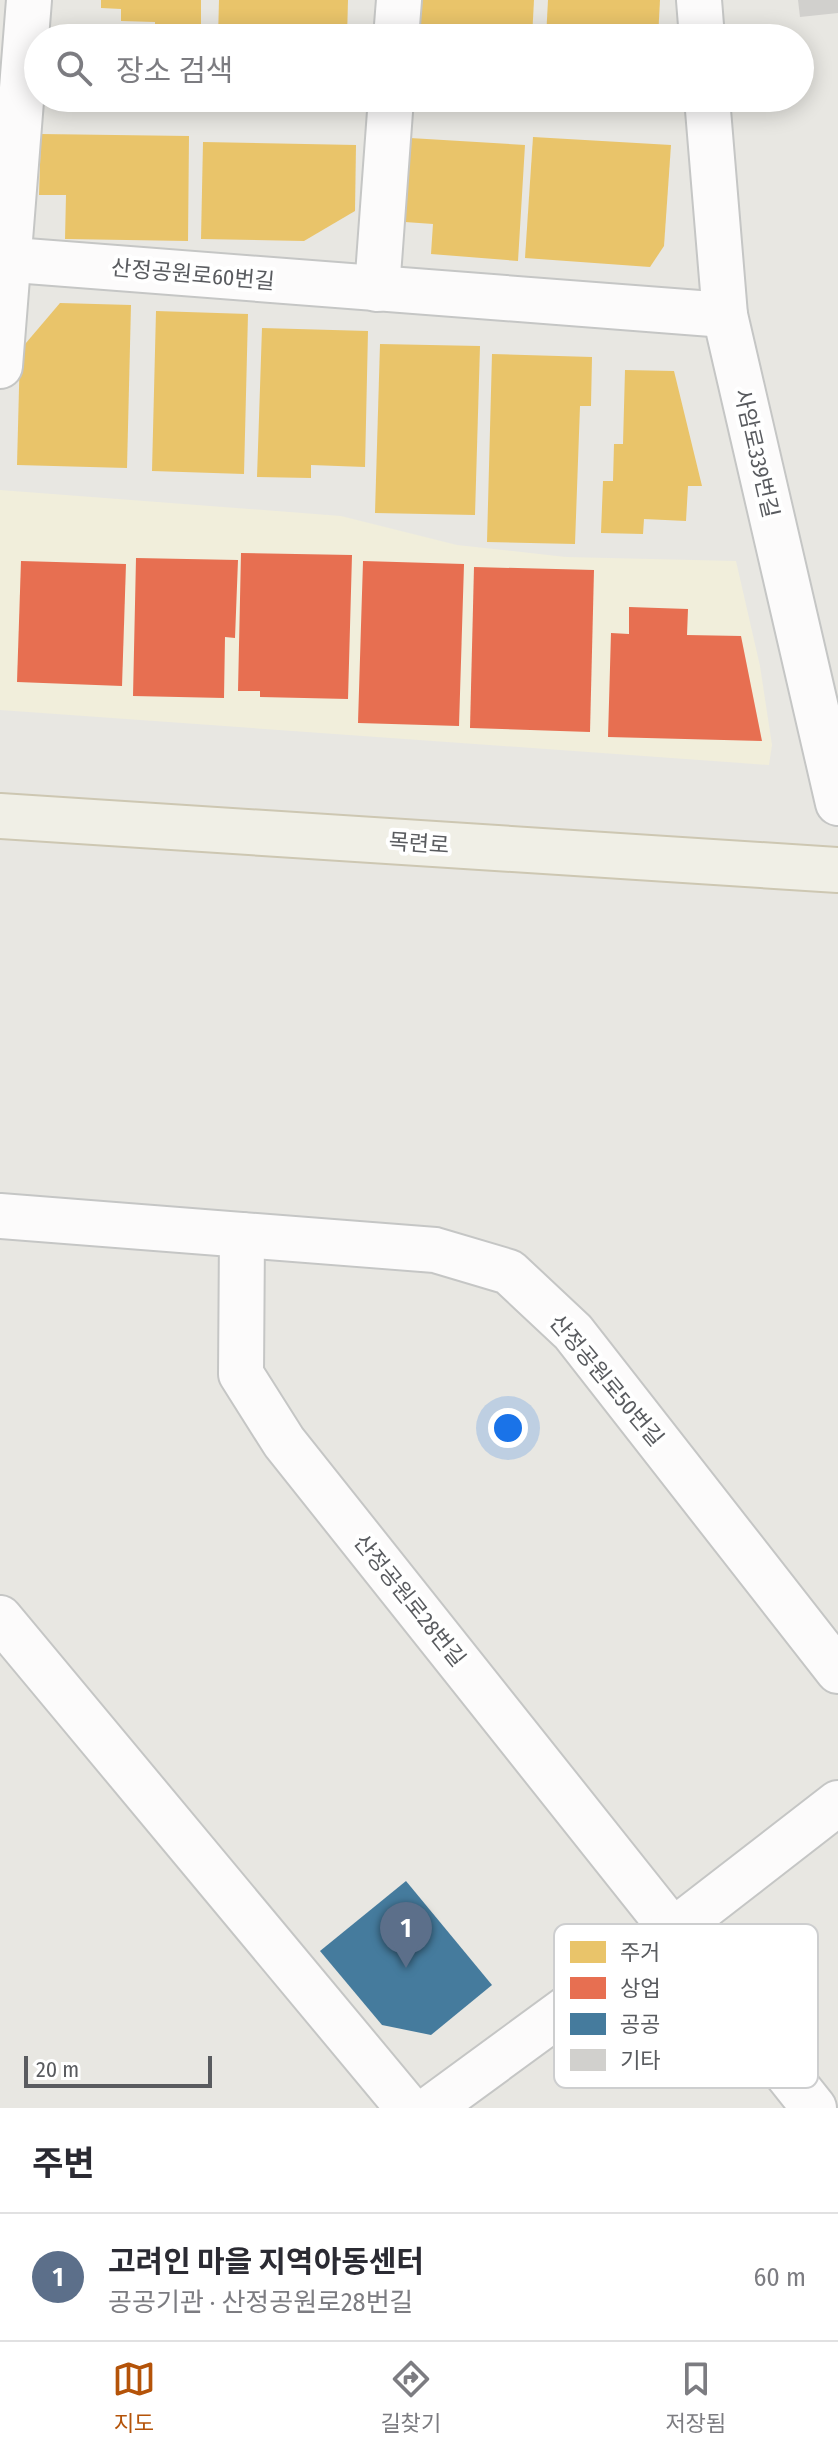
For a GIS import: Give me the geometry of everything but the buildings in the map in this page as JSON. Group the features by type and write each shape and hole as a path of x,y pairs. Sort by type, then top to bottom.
{"main road":[{"name":"목련로","path":"0,816 838,870"}],"street":[{"path":"27,24 29,0"},
{"path":"397,24 399,0"},
{"path":"699,0 701,24"},
{"path":"0,366 5,259 24,54"},
{"path":"377,289 390,112"},
{"name":"사암로339번길","path":"708,112 725,315 838,803"},
{"name":"산정공원로60번길","path":"5,259 725,315"},
{"name":"산정공원로50번길","path":"0,1216 435,1250 509,1272 573,1332 838,1671"},
{"name":"산정공원로28번길","path":"242,1235 241,1374 284,1442 669,1924"},
{"path":"0,1618 408,2108"},
{"path":"682,1924 838,1803"},
{"path":"431,2108 554,2018"},
{"name":"산정공원로28번길","path":"798,2088 814,2108"}],"shaded area":[{"path":"0,490 341,516 457,545 566,557 736,561 760,666 772,745 769,765 0,710"}],"place":[{"name":"고려인 마을 지역아동센터","path":"406,1968"}]}
